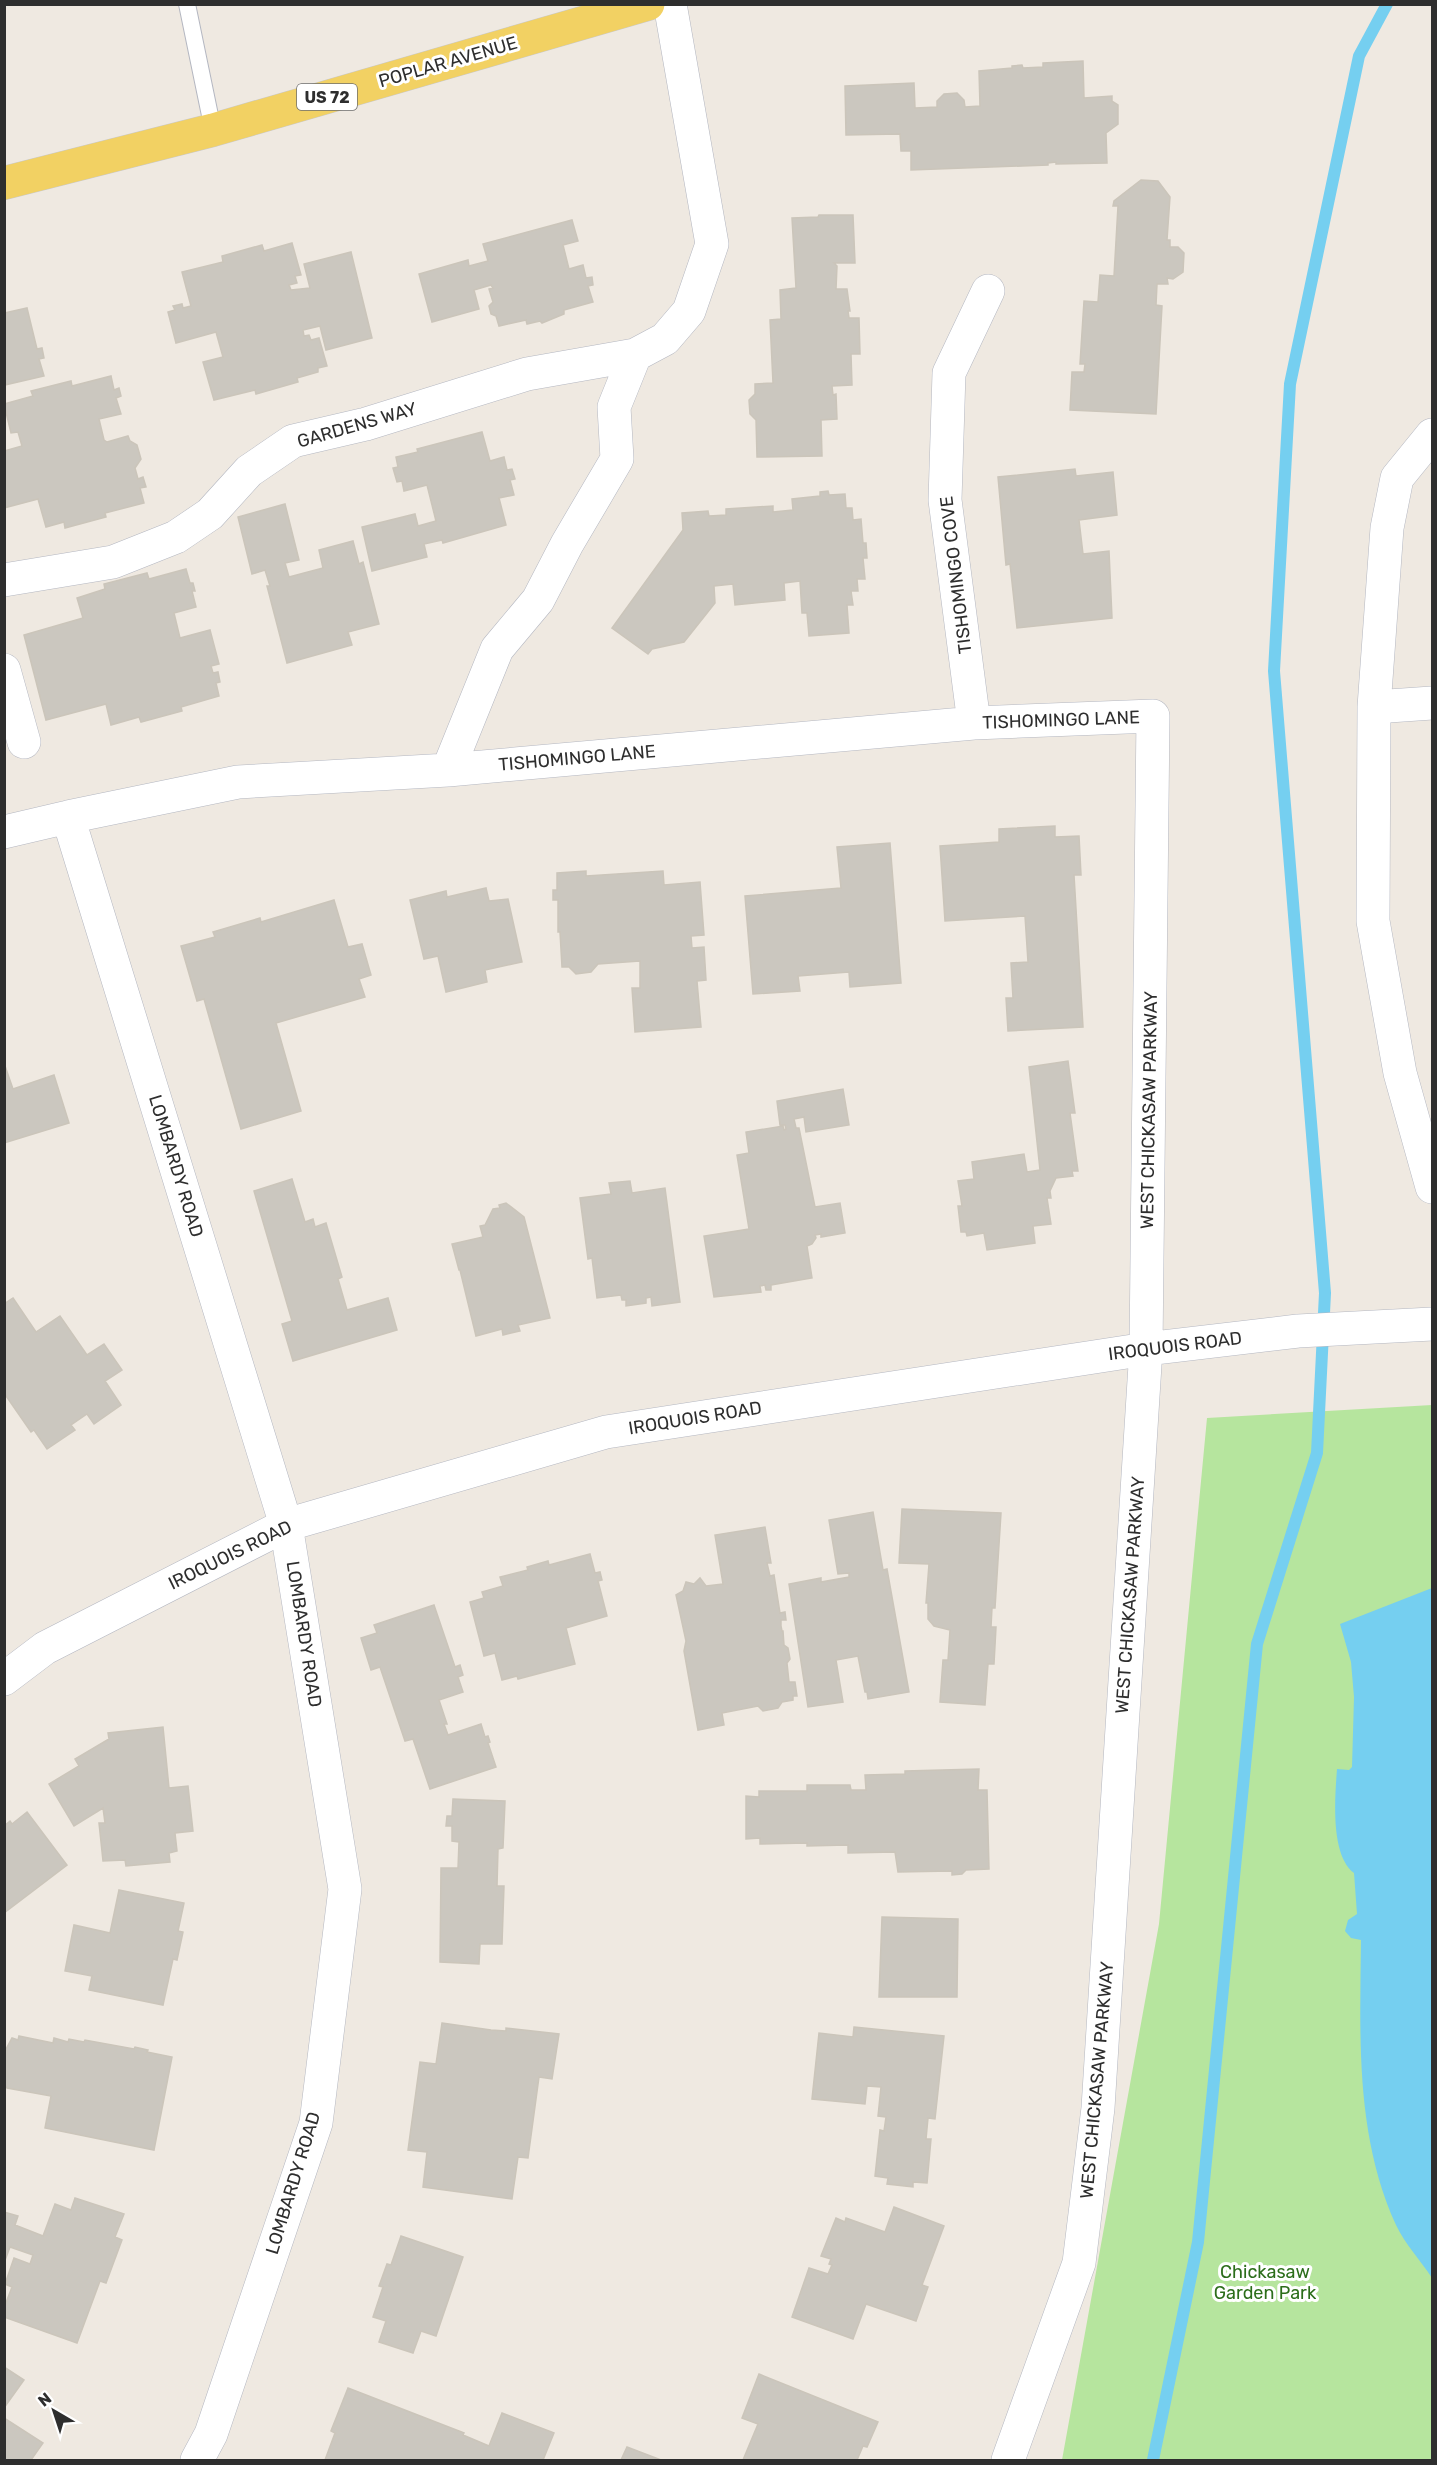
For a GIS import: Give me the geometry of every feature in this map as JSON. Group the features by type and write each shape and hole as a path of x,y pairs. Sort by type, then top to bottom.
{"main road":[{"name":"POPLAR AVENUE","path":"4,183 213,130 648,4"}],"street":[{"name":"GARDENS WAY","path":"4,580 114,562 176,537 210,514 249,471 293,441 366,424 528,374 635,355 665,339 689,311 712,244 670,4"},
{"name":"TISHOMINGO COVE","path":"974,723 945,500 948,384 949,373 988,291"},
{"path":"448,770 497,649 538,600 567,544 617,459 615,407 635,355"},
{"path":"1432,435 1397,478 1386,528 1374,707 1373,921 1400,1073 1432,1187"},
{"path":"4,670 24,742"},
{"path":"1374,707 1432,703"},
{"name":"TISHOMINGO LANE","path":"4,832 238,782 448,770 974,723 1154,716"},
{"name":"WEST CHICKASAW PARKWAY","path":"1008,2460 1079,2263 1098,2108 1146,1349 1154,716"},
{"name":"LOMBARDY ROAD","path":"68,817 286,1525 345,1889 316,2123 210,2434 197,2460"},
{"name":"IROQUOIS ROAD","path":"4,1679 45,1648 286,1525 606,1432 1146,1349 1298,1331 1432,1324"}],"lane":[{"path":"187,4 213,130"}],"green space":[{"name":"Chickasaw Garden Park","path":"1432,1405 1432,2460 1062,2460 1159,1924 1207,1418"}],"water":[{"path":"1432,1588 1432,2278 1408,2246 1396,2225 1373,2156 1367,2121 1361,2049 1361,1940 1351,1938 1345,1931 1348,1920 1357,1914 1354,1873 1346,1865 1341,1853 1335,1809 1337,1769 1349,1770 1352,1767 1354,1697 1351,1662 1340,1624"}],"building":[{"path":"1083,61 1084,98 1112,96 1112,101 1118,105 1118,124 1106,133 1107,163 1056,164 1056,162 1048,163 1048,165 911,170 911,151 901,151 900,134 846,135 845,86 914,83 915,108 937,107 937,101 944,94 957,93 964,100 965,107 980,106 979,71 1022,65 1023,68 1043,67 1043,63"},
{"path":"1141,180 1158,181 1170,197 1167,240 1170,240 1170,247 1178,247 1184,253 1183,272 1173,279 1167,278 1168,284 1157,284 1156,305 1162,306 1156,414 1070,410 1072,372 1084,372 1085,364 1080,364 1084,301 1098,302 1100,275 1114,276 1118,206 1113,206 1114,201"},
{"path":"819,215 853,215 855,263 834,263 837,266 836,289 847,289 849,318 859,318 860,354 851,354 852,385 832,386 833,395 836,394 837,419 821,420 822,456 757,457 756,420 750,414 749,400 755,394 755,384 773,383 770,320 781,319 780,290 796,288 792,218 818,217"},
{"path":"572,220 578,241 563,245 569,269 583,265 586,278 592,277 593,285 588,286 593,302 564,310 564,314 542,323 540,321 527,324 526,320 499,326 489,306 493,302 489,289 493,288 491,285 474,290 479,309 432,322 419,274 468,260 469,266 488,261 483,244"},
{"path":"292,243 301,275 295,276 297,283 289,285 291,290 310,288 304,264 351,252 372,338 326,350 320,326 303,330 304,336 309,335 311,340 319,338 327,366 318,368 318,372 297,378 298,382 256,394 255,390 214,400 203,362 223,357 216,332 176,343 168,312 175,310 173,306 182,304 183,308 191,306 182,272 223,262 222,256 262,245 264,251"},
{"path":"27,308 37,349 42,348 44,358 39,359 44,376 5,385 4,388 4,313"},
{"path":"111,376 114,390 119,388 121,396 116,398 121,414 99,419 104,440 107,442 128,436 130,441 137,445 141,459 135,468 138,479 143,477 146,487 140,488 144,503 105,513 106,517 65,528 64,522 46,527 38,499 4,508 4,451 22,446 18,432 11,433 4,404 33,396 31,391 71,381 72,386"},
{"path":"482,432 490,461 504,457 507,470 512,469 515,479 510,480 514,495 499,498 506,525 443,543 442,540 424,544 427,557 372,571 362,527 415,514 418,526 436,521 427,485 404,491 402,481 397,482 393,468 398,467 396,457 418,452 417,449"},
{"path":"1075,469 1076,476 1113,472 1117,515 1079,520 1083,554 1109,551 1112,618 1017,628 1010,564 1006,565 998,477"},
{"path":"828,491 829,495 845,494 846,508 852,508 853,520 861,519 863,543 866,543 867,558 863,558 865,579 857,579 858,591 851,591 853,605 847,605 849,633 809,636 807,613 802,613 800,581 784,583 785,600 735,605 733,584 714,586 715,603 684,642 652,649 648,654 612,628 683,530 682,513 708,511 709,516 726,515 726,509 773,506 773,512 793,510 792,499 820,496 820,492"},
{"path":"285,504 299,560 285,563 289,577 323,568 319,550 353,541 359,564 363,562 379,624 348,632 352,645 287,663 265,570 252,574 238,517"},
{"path":"186,569 190,583 193,583 195,591 192,591 196,607 174,613 180,638 210,630 219,664 211,666 213,673 218,672 220,682 216,683 219,696 181,707 182,711 141,722 139,717 111,725 106,704 46,720 24,635 83,618 77,598 105,589 104,584 147,573 149,579"},
{"path":"1055,826 1055,837 1079,836 1081,875 1074,875 1083,1027 1008,1031 1006,998 1013,998 1011,963 1028,962 1025,916 945,921 940,846 999,842 999,829"},
{"path":"890,843 901,983 850,987 849,972 798,976 800,991 753,994 745,896 841,888 837,847"},
{"path":"586,871 586,876 663,871 664,885 700,882 704,935 691,936 692,948 704,947 706,980 697,981 701,1027 635,1032 632,988 640,988 640,961 598,964 591,972 576,974 569,967 562,967 560,932 558,932 558,900 553,900 553,890 557,890 557,873"},
{"path":"486,888 489,901 508,899 522,962 485,970 487,982 446,992 438,956 424,959 410,900 446,891 447,897"},
{"path":"334,900 348,947 362,944 371,975 359,979 365,997 276,1023 301,1111 241,1129 204,999 197,1001 181,946 215,937 213,932 260,918 261,922"},
{"path":"1068,1061 1075,1113 1070,1113 1078,1171 1072,1171 1073,1176 1056,1178 1050,1191 1051,1198 1047,1198 1051,1224 1033,1226 1035,1243 987,1250 984,1233 967,1236 966,1232 961,1232 958,1206 962,1206 958,1181 974,1179 972,1162 1024,1154 1027,1172 1040,1170 1029,1067"},
{"path":"4,1063 13,1089 54,1075 69,1123 4,1143"},
{"path":"843,1089 849,1125 806,1132 804,1117 794,1119 796,1128 799,1128 815,1207 840,1203 845,1233 821,1237 821,1234 815,1235 816,1238 812,1244 807,1246 812,1278 771,1285 771,1290 766,1290 765,1285 760,1286 761,1292 714,1297 704,1236 749,1229 737,1155 749,1153 746,1132 783,1126 784,1130 786,1129 785,1125 780,1125 777,1101"},
{"path":"292,1179 305,1222 313,1219 315,1227 326,1223 342,1277 338,1279 347,1310 388,1298 397,1330 293,1361 282,1324 292,1321 254,1191"},
{"path":"630,1181 632,1193 665,1188 680,1302 652,1306 651,1297 646,1298 646,1303 626,1306 626,1300 622,1300 621,1295 597,1298 592,1258 588,1259 580,1198 611,1194 609,1183"},
{"path":"506,1203 524,1217 550,1318 518,1325 520,1331 503,1335 502,1329 476,1336 452,1244 483,1237 480,1226 485,1225 493,1209 500,1208 499,1205"},
{"path":"13,1298 36,1332 60,1316 87,1355 104,1344 122,1370 105,1381 121,1405 94,1424 87,1414 71,1425 75,1430 47,1449 34,1430 31,1432 4,1393 4,1304"},
{"path":"902,1509 1001,1513 995,1608 992,1608 991,1627 996,1627 994,1664 988,1664 985,1705 940,1702 943,1660 948,1660 950,1630 934,1626 928,1619 928,1603 926,1603 929,1564 899,1563"},
{"path":"873,1512 883,1570 887,1569 909,1692 868,1699 858,1656 836,1660 843,1702 808,1707 789,1584 821,1578 821,1582 849,1577 849,1573 838,1574 829,1520"},
{"path":"765,1527 771,1563 767,1563 770,1576 774,1575 780,1613 785,1612 786,1620 781,1620 781,1626 784,1645 788,1648 790,1659 787,1663 789,1682 795,1682 797,1696 793,1696 793,1700 782,1702 778,1708 763,1711 758,1706 722,1713 724,1725 698,1730 684,1651 686,1641 676,1595 683,1591 686,1582 694,1584 700,1578 706,1586 723,1584 715,1535"},
{"path":"590,1554 595,1573 600,1572 602,1580 598,1581 607,1616 566,1628 575,1664 518,1679 517,1676 502,1680 495,1653 484,1656 470,1602 484,1598 482,1592 503,1586 500,1577 528,1570 527,1567 548,1561 549,1565"},
{"path":"434,1605 455,1667 460,1665 463,1675 458,1677 463,1692 439,1700 448,1735 481,1724 485,1737 488,1736 496,1767 430,1789 413,1739 405,1741 380,1667 371,1670 361,1638 377,1633 374,1625"},
{"path":"163,1727 169,1788 188,1786 193,1831 175,1833 177,1851 169,1853 170,1862 126,1866 125,1860 103,1861 99,1823 105,1823 103,1808 74,1826 49,1784 79,1766 75,1759 109,1739 108,1733"},
{"path":"979,1769 978,1790 987,1790 989,1869 966,1870 962,1874 952,1875 952,1871 898,1872 895,1852 848,1853 848,1845 760,1844 760,1838 746,1839 746,1796 759,1797 759,1791 807,1791 807,1785 850,1785 851,1790 866,1790 865,1775 905,1774 905,1771"},
{"path":"453,1799 505,1801 503,1848 498,1849 497,1886 504,1886 502,1944 480,1944 479,1964 440,1962 441,1868 458,1868 459,1842 452,1841 452,1826 446,1826 447,1816 452,1816"},
{"path":"27,1812 67,1865 4,1913 4,1826 10,1821 12,1824"},
{"path":"119,1890 184,1903 178,1931 183,1932 177,1960 173,1959 163,2005 89,1990 92,1976 65,1971 74,1925 110,1933"},
{"path":"882,1917 958,1919 957,1997 879,1997"},
{"path":"442,2023 491,2030 506,2031 506,2028 559,2034 552,2079 539,2077 528,2158 518,2157 512,2199 423,2187 427,2152 408,2150 420,2062 436,2064"},
{"path":"854,2027 944,2036 935,2119 928,2118 926,2139 931,2139 927,2183 913,2182 913,2187 887,2184 888,2178 875,2176 880,2130 884,2131 886,2117 878,2116 881,2087 867,2086 865,2104 812,2099 819,2033 853,2037"},
{"path":"19,2036 53,2043 54,2038 68,2042 69,2039 84,2042 85,2040 134,2049 135,2047 172,2057 154,2150 45,2128 51,2096 7,2088 4,2085 4,2053 12,2038 18,2040"},
{"path":"75,2198 124,2214 115,2237 122,2240 106,2283 100,2281 77,2343 4,2317 4,2308 12,2287 5,2284 14,2258 30,2264 33,2255 10,2247 4,2263 4,2212 18,2216 15,2225 43,2236 55,2204 71,2210"},
{"path":"894,2207 944,2226 922,2285 928,2287 916,2321 866,2304 853,2339 792,2317 809,2268 828,2274 832,2265 829,2264 831,2259 821,2256 836,2218 845,2222 846,2218 885,2232"},
{"path":"401,2236 463,2257 436,2336 421,2331 413,2353 379,2342 386,2321 373,2317 383,2287 379,2286 387,2264 391,2265"},
{"path":"4,2367 24,2380 4,2408"},
{"path":"759,2374 878,2422 867,2447 863,2446 857,2460 743,2460 758,2424 742,2418"},
{"path":"348,2388 464,2433 463,2435 489,2446 502,2413 554,2433 543,2460 325,2460 335,2433 331,2431"},
{"path":"4,2418 43,2443 31,2460 4,2460"},
{"path":"627,2447 661,2460 621,2460"}],"waterway":[{"path":"1153,2460 1198,2242 1257,1644 1317,1453 1325,1293 1274,671 1290,384 1359,56 1387,4"}]}
